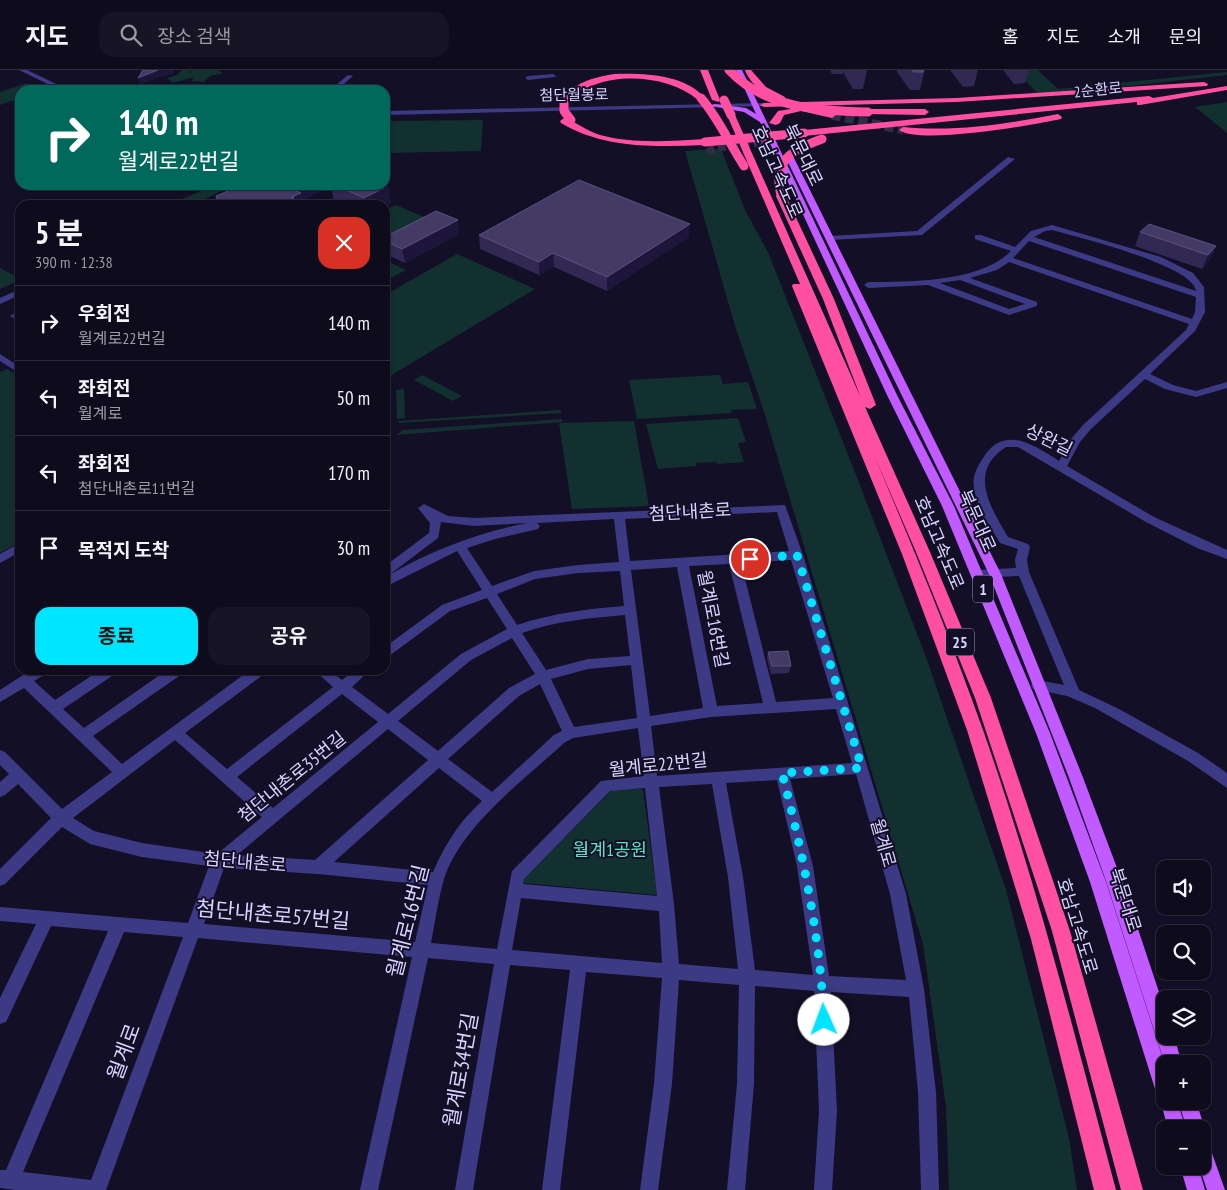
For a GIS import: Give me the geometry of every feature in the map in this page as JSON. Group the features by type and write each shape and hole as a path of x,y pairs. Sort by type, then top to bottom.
{"highway":[{"path":"630,70 581,83 567,91 561,101 558,114 572,126 595,135 625,141 685,143 972,117"},
{"name":"호남고속도로","path":"704,70 923,552 983,698 1060,931 1132,1190"},
{"name":"호남고속도로","path":"712,70 722,107 744,166 786,260 909,554 975,730 1040,940 1105,1190"},
{"path":"729,70 742,84 768,97 789,103 820,108 868,112 934,112 1005,108"},
{"path":"748,71 763,89 775,96 799,102 824,103"},
{"path":"561,101 583,85 605,79 626,76 672,82 690,89 716,115 730,144 744,166"},
{"name":"2순환로","path":"1005,108 1145,94 1227,81"},
{"path":"760,105 956,100 1204,84"},
{"name":"2순환로","path":"972,117 1227,88"},
{"path":"903,130 951,134 992,130 1217,90"},
{"path":"760,105 832,116"},
{"path":"802,132 1005,108"},
{"path":"768,123 777,121 780,113 808,111"},
{"path":"923,552 910,502 881,435 844,334 812,260 781,196 777,173 785,159 798,149 822,139 856,131 972,117"}],"main road":[{"name":"북문대로","path":"739,70 748,90 760,105"},
{"name":"북문대로","path":"748,71 768,123 830,238 995,574 1114,881 1156,1009"},
{"path":"722,107 743,101 748,96 748,90"},
{"path":"722,107 746,110 768,123"},
{"name":"북문대로","path":"768,123 774,143 892,395 948,506 1043,733 1098,882 1156,1064"},
{"path":"1192,1175 1196,1190"},
{"path":"1211,1175 1216,1190"}],"street":[{"path":"22,70 55,85"},
{"path":"339,85 350,76"},
{"path":"528,78 553,76"},
{"name":"첨단월봉로","path":"390,114 760,105"},
{"path":"757,144 774,143"},
{"path":"830,238 919,234 1011,159"},
{"path":"868,284 931,284 995,267 1042,227 1059,228 1158,259 1190,274 1200,287 1201,296 1200,312 1195,323 1178,343 1087,427 1075,442 1062,466"},
{"path":"978,237 1016,250"},
{"path":"1028,238 1201,296"},
{"path":"1007,258 1195,323"},
{"path":"931,284 1009,312 1034,304 959,277"},
{"path":"0,301 15,294"},
{"path":"0,357 15,367"},
{"path":"0,369 15,362"},
{"path":"1143,374 1169,386 1196,394 1227,385"},
{"name":"상완길","path":"1074,694 1023,572 1021,560 1024,547 1004,540 981,495 979,476 997,447 1012,442 1028,447 1163,527 1204,548 1227,555"},
{"path":"424,508 446,520 457,522 466,524 473,534 460,545 441,546 434,539 436,523 424,508"},
{"name":"첨단내촌로","path":"598,517 781,508"},
{"name":"월계로","path":"781,508 862,768 898,894 916,990 927,1092 930,1190"},
{"path":"390,568 435,533 443,524 569,516 598,517"},
{"path":"619,516 666,904 671,971 663,1084 649,1190"},
{"path":"390,580 412,567 460,545 503,531 598,517"},
{"path":"460,545 487,591 543,676 570,733"},
{"path":"0,559 15,550"},
{"path":"390,650 446,608 487,591 534,575 578,569 797,555"},
{"name":"월계로16번길","path":"734,560 771,707"},
{"name":"월계로16번길","path":"682,563 711,712"},
{"path":"977,574 1023,572"},
{"name":"첨단내촌로35번길","path":"219,861 466,657 514,630 545,620 575,614 631,610"},
{"path":"318,867 514,692 543,676 588,664 637,660"},
{"path":"0,697 33,675"},
{"path":"54,708 103,675"},
{"path":"83,736 170,675"},
{"path":"0,879 61,818 252,675"},
{"path":"326,675 492,800"},
{"path":"227,777 358,675"},
{"path":"25,680 121,772"},
{"path":"1038,685 1051,686 1101,706 1187,754 1227,782"},
{"name":"월계로16번길","path":"369,1190 437,879 450,850 470,821 559,738 570,733 711,712 841,703"},
{"path":"175,732 273,817"},
{"name":"첨단내촌로","path":"0,756 61,818 90,837 142,850 219,861 318,867 437,879"},
{"name":"월계로22번길","path":"503,957 517,876 606,785 862,768"},
{"path":"782,773 805,866 822,984 828,1111 823,1190"},
{"path":"0,791 18,775"},
{"path":"718,778 736,872 747,978 746,1103 736,1190"},
{"name":"월계로","path":"97,1190 219,861"},
{"path":"515,890 666,904"},
{"name":"첨단내촌로57번길","path":"0,914 422,950"},
{"path":"0,1016 47,918"},
{"path":"97,1190 5,1180 119,924"},
{"path":"422,950 747,978 916,990"},
{"name":"월계로34번길","path":"464,1190 503,957"},
{"path":"550,1190 579,964"}],"green space":[{"path":"182,70 190,70 192,74 191,70 218,70 223,73 210,76 204,82 191,81 194,77 173,83 167,78 177,75"},
{"path":"1015,70 1038,70 1058,89 1227,72 1227,75 1084,91 1038,94"},
{"path":"15,87 15,100 0,105 0,92"},
{"path":"1227,102 1227,133 1195,107"},
{"path":"483,120 481,151 390,153 390,121"},
{"path":"721,149 746,212 768,252 858,480 927,660 1006,890 1069,1138 1077,1190 949,1190 946,1107 923,944 764,412 735,326 685,151"},
{"path":"203,190 224,190 203,200 180,200"},
{"path":"396,205 438,223 390,248 390,208"},
{"path":"457,254 535,289 390,376 390,292"},
{"path":"390,262 406,270 390,278"},
{"path":"0,268 15,276 15,282 0,289"},
{"path":"7,369 15,374 15,545 0,553 0,372"},
{"path":"422,375 462,396 453,401 414,380"},
{"path":"720,375 723,384 748,382 757,409 731,410 732,413 637,419 629,380"},
{"path":"404,389 405,418 397,419 396,390"},
{"path":"560,410 562,413 399,423 398,421"},
{"path":"738,418 746,442 738,443 744,462 696,463 696,466 658,469 646,424"},
{"path":"562,419 562,422 396,435 403,430"},
{"path":"634,421 649,506 572,509 559,423"},
{"name":"월계1공원","path":"612,790 643,790 657,895 523,883 524,879"}],"building":[{"path":"143,70 158,70 138,78"},
{"path":"912,70 923,70 924,72 913,72"},
{"path":"579,180 690,224 607,277 553,253 539,262 479,235"},
{"path":"230,190 294,190 301,193 290,200 215,200 217,199 216,196"},
{"path":"347,190 380,190 364,198"},
{"path":"436,211 458,220 402,249 390,243 390,234"},
{"path":"1149,224 1216,246 1208,255 1140,232"},
{"path":"788,651 791,666 772,666 768,652"}],"tunnel":[{"path":"832,115 903,130"},
{"path":"708,153 713,148 757,143"}],"route":[{"path":"750,559 797,555 862,768 782,773 805,866 822,984 824,1020"}]}
